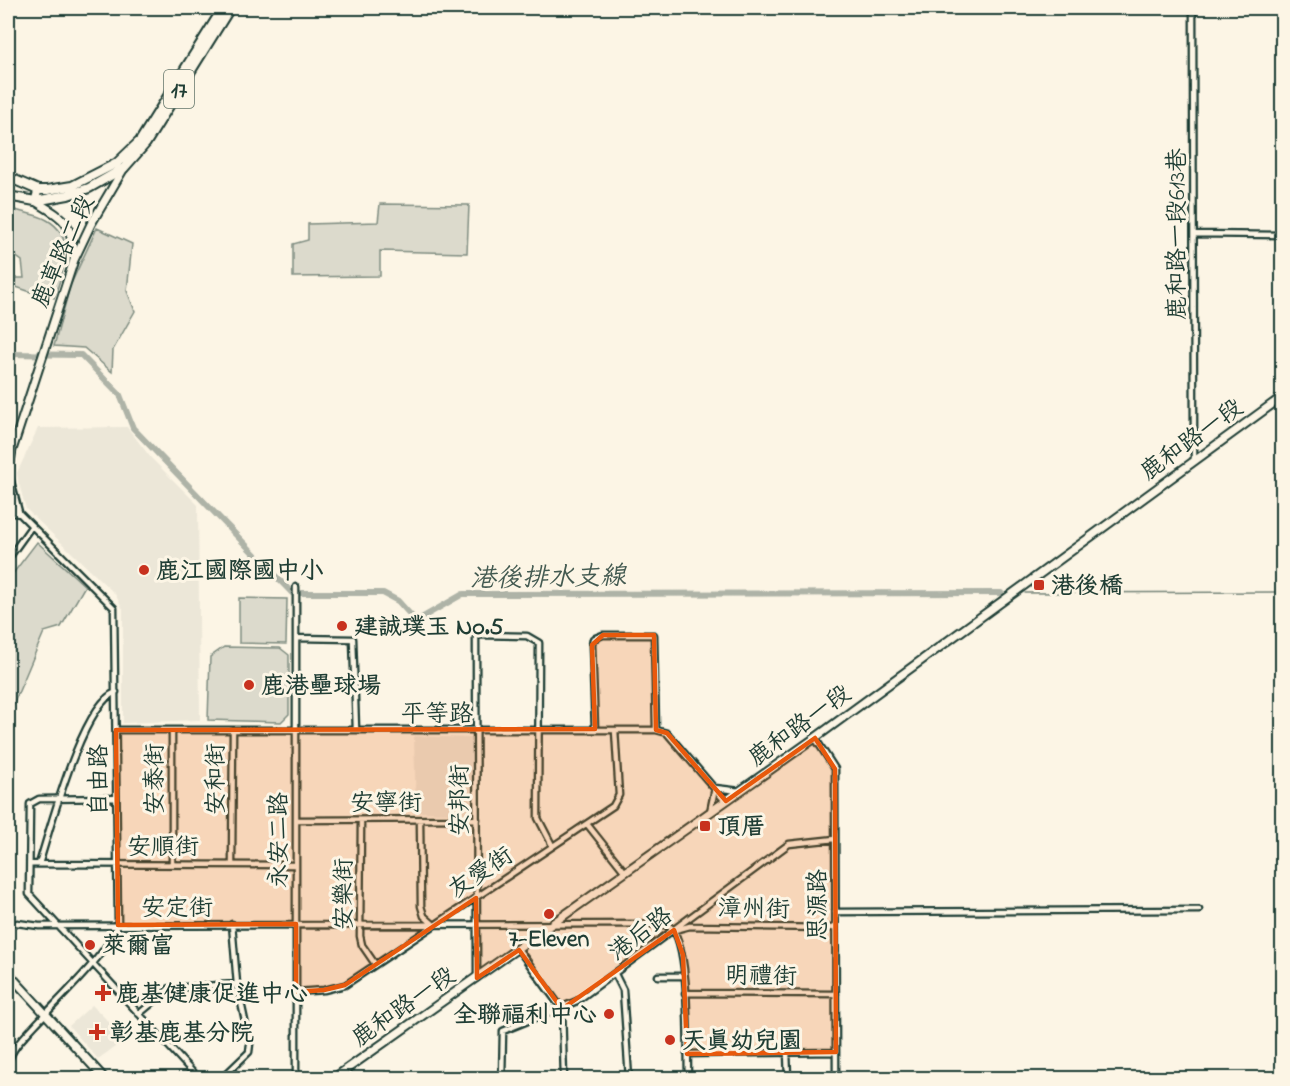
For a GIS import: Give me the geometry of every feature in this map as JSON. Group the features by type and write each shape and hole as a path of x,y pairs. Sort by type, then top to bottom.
{"main road":[{"name":"鹿草路二段","path":"8,473 10,449 74,260 120,165 140,141 223,8"},
{"name":"鹿草路二段","path":"120,165 146,143 230,8"},
{"name":"17","path":"38,190 72,186 120,165"},
{"name":"17","path":"8,196 35,201 89,188 120,165"},
{"path":"8,177 38,190 35,201 61,216 72,233 74,260"},
{"name":"鹿和路一段","path":"334,1078 519,950 547,925 815,738 1282,397"},
{"path":"8,973 104,1078"}],"street":[{"name":"鹿和路一段613巷","path":"1192,8 1194,460"},
{"path":"1194,234 1282,235"},
{"path":"8,473 20,514"},
{"name":"自由路","path":"8,502 114,608 118,925"},
{"path":"8,512 20,514"},
{"path":"8,559 31,527"},
{"name":"永安二路","path":"296,587 296,1078"},
{"name":"安邦街","path":"477,978 476,635 527,636 537,640 540,650 538,731"},
{"path":"595,729 593,639 603,635 654,635 657,730 667,733 725,801"},
{"path":"296,638 353,639 356,730"},
{"path":"39,864 68,769 90,722 109,695 116,692"},
{"name":"平等路","path":"116,730 657,730"},
{"name":"安泰街","path":"172,730 172,864"},
{"name":"安和街","path":"232,865 233,730"},
{"name":"友愛街","path":"296,992 337,988 587,824 618,800 615,730"},
{"path":"538,731 538,818 552,845"},
{"name":"思源路","path":"815,738 835,769 836,1078"},
{"path":"715,788 740,791"},
{"path":"710,812 715,788"},
{"path":"116,798 39,799 30,804 29,894 198,1078"},
{"name":"安寧街","path":"296,820 477,819"},
{"name":"安樂街","path":"361,820 359,924 362,945 375,964"},
{"path":"420,820 421,906 424,916 433,924"},
{"path":"587,824 625,872"},
{"name":"港后路","path":"502,1078 503,1031 562,1009 615,974 789,844 835,839"},
{"name":"安順街","path":"30,864 296,865"},
{"path":"835,912 1199,910"},
{"name":"安定街","path":"16,923 57,926 659,924 669,926 673,931"},
{"path":"222,1078 249,1052 250,1044 237,984 232,924"},
{"path":"8,1063 17,1045 91,963 115,934 118,925"},
{"name":"漳州街","path":"673,931 690,926 835,928"},
{"path":"673,931 683,955 688,1078"},
{"path":"519,950 562,1009 564,1078"},
{"path":"615,974 623,990 629,1078"},
{"path":"658,976 684,976"},
{"path":"139,1014 170,988 237,984"},
{"name":"明禮街","path":"685,993 836,994"},
{"path":"787,1052 788,1078"},
{"path":"687,1053 836,1052"}],"highlighted area":[{"path":"603,635 654,635 656,730 667,733 726,801 815,738 835,769 836,1052 687,1054 683,955 674,930 562,1009 519,950 477,978 476,898 345,985 324,990 296,992 296,924 118,925 116,730 595,729 592,645"}],"shaded area":[{"path":"380,204 469,205 467,253 380,251 380,276 293,277 293,244 308,240 308,224 378,222"},
{"path":"15,210 47,220 57,227 62,236 65,256 54,298 34,288 31,292 16,287 16,278 24,278 22,261 8,251 8,228 15,223"},
{"path":"97,228 132,244 127,291 135,311 113,350 112,372 84,348 54,346 70,286"},
{"name":"鹿江國際國中小","path":"127,427 151,458 198,505 200,720 123,723 123,609 115,594 26,509 19,484 17,473 38,428"},
{"path":"37,542 85,586 61,627 44,632 8,717 8,580"},
{"path":"239,598 287,599 286,644 239,643"},
{"name":"鹿港壘球場","path":"224,647 280,648 289,655 289,714 281,722 208,720 210,657"},
{"path":"414,736 473,738 473,814 416,812"},
{"name":"彰基鹿基分院","path":"92,1005 126,1039 98,1059 69,1026"}],"waterway":[{"name":"港後排水支線","path":"8,354 81,355 120,395 133,428 292,593 383,593 398,601 416,621 463,594 1001,593"},
{"path":"1025,593 1282,592"}],"place":[{"name":"鹿江國際國中小","path":"144,570"},
{"name":"港後橋","path":"1039,585"},
{"name":"建誠璞玉 No.5","path":"342,626"},
{"name":"鹿港壘球場","path":"249,685"},
{"name":"頂厝","path":"705,826"},
{"name":"7-Eleven","path":"549,914"},
{"name":"萊爾富","path":"90,945"},
{"name":"鹿基健康促進中心","path":"103,993"},
{"name":"全聯福利中心","path":"609,1014"},
{"name":"彰基鹿基分院","path":"97,1032"},
{"name":"天真幼兒園","path":"670,1040"}]}
